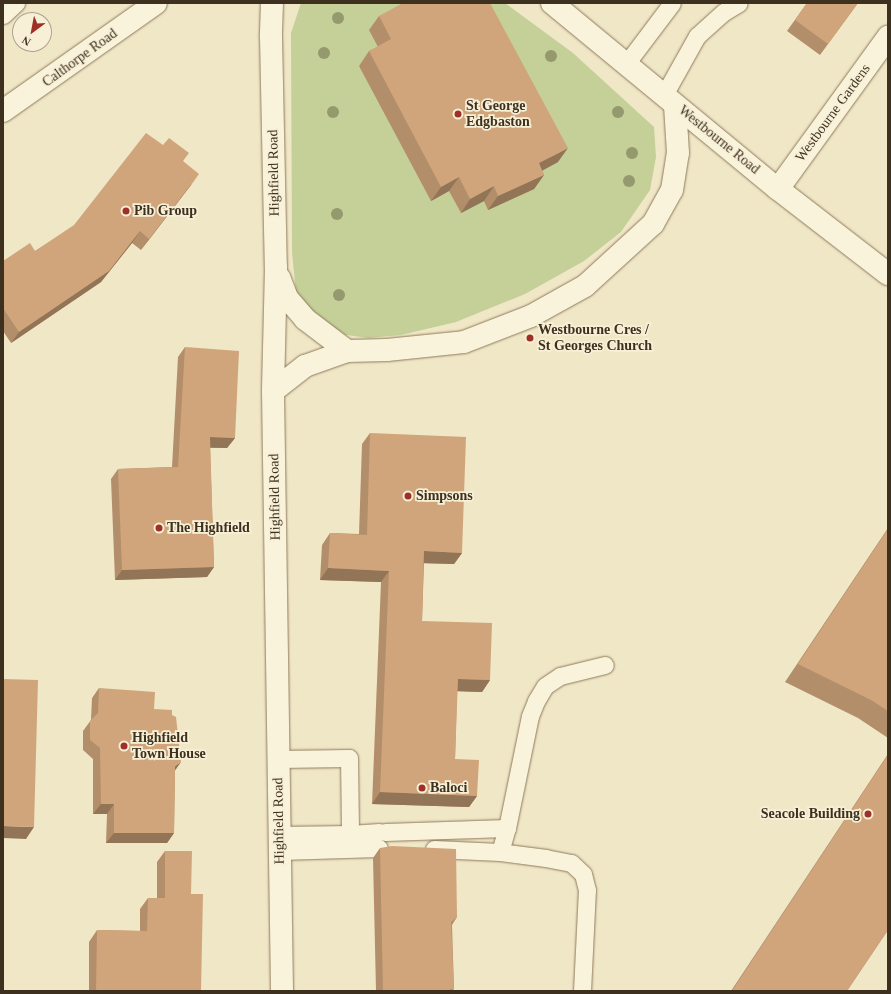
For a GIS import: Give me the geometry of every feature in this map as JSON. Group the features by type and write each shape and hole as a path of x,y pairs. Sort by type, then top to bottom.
{"main road":[{"name":"Calthorpe Road","path":"3,111 156,3"},
{"path":"272,13 285,3"},
{"name":"Westbourne Road","path":"552,3 778,189 888,274"},
{"name":"Highfield Road","path":"272,13 276,267 273,391 282,991"},
{"name":"Westbourne Gardens","path":"778,189 888,37"},
{"path":"273,391 305,366 347,351 387,350 464,342 531,316 585,286 653,224 672,190 678,153 670,100"},
{"path":"276,267 286,298 304,319 347,351"}],"lane":[{"path":"3,15 16,3"},
{"path":"626,64 672,3"},
{"path":"670,100 697,36 724,12 738,3"},
{"path":"500,852 507,828 530,716 536,701 545,686 560,676 605,665"},
{"path":"278,759 349,758 350,834"},
{"path":"280,843 385,841 507,828"},
{"path":"280,843 350,834 385,841"},
{"path":"417,848 500,852 571,863 583,874 586,890 582,991"}],"green space":[{"path":"301,3 505,3 573,53 654,127 656,157 650,190 621,232 584,261 525,294 456,322 401,335 368,338 340,334 317,318 296,292 292,253 291,33"}],"building":[{"name":"St George Edgbaston","path":"403,3 490,3 568,148 539,163 544,175 498,196 494,186 470,199 459,177 441,187 369,51 391,39 379,16"},
{"path":"807,3 858,3 828,44 795,20"},
{"path":"146,133 163,145 169,138 189,153 183,161 199,174 149,239 140,231 109,271 19,332 3,308 3,261 30,243 35,251 74,225"},
{"path":"185,347 239,351 235,438 210,437 214,567 122,570 118,469 178,467"},
{"path":"370,433 466,437 462,553 424,551 422,621 492,623 490,680 458,679 455,759 479,760 477,796 380,792 389,571 328,568 330,533 367,535"},
{"path":"888,529 888,711 871,700 798,664"},
{"path":"3,679 38,680 34,827 3,826"},
{"path":"99,688 155,692 154,709 172,710 172,715 176,717 181,762 175,766 174,833 114,833 114,804 101,804 100,748 90,740 90,721 98,713"},
{"name":"Seacole Building","path":"888,755 888,930 847,991 732,991"},
{"path":"392,846 456,849 457,917 451,922 454,989 450,989 450,991 383,991 380,848"},
{"path":"165,851 192,851 191,894 203,894 201,991 96,991 97,930 147,931 148,898 165,898"}],"place":[{"name":"St George Edgbaston","path":"458,114"},
{"name":"Pib Group","path":"126,211"},
{"name":"Westbourne Cres / St Georges Church","path":"530,338"},
{"name":"Simpsons","path":"408,496"},
{"name":"The Highfield","path":"159,528"},
{"name":"Highfield Town House","path":"124,746"},
{"name":"Baloci","path":"422,788"},
{"name":"Seacole Building","path":"868,814"}]}
